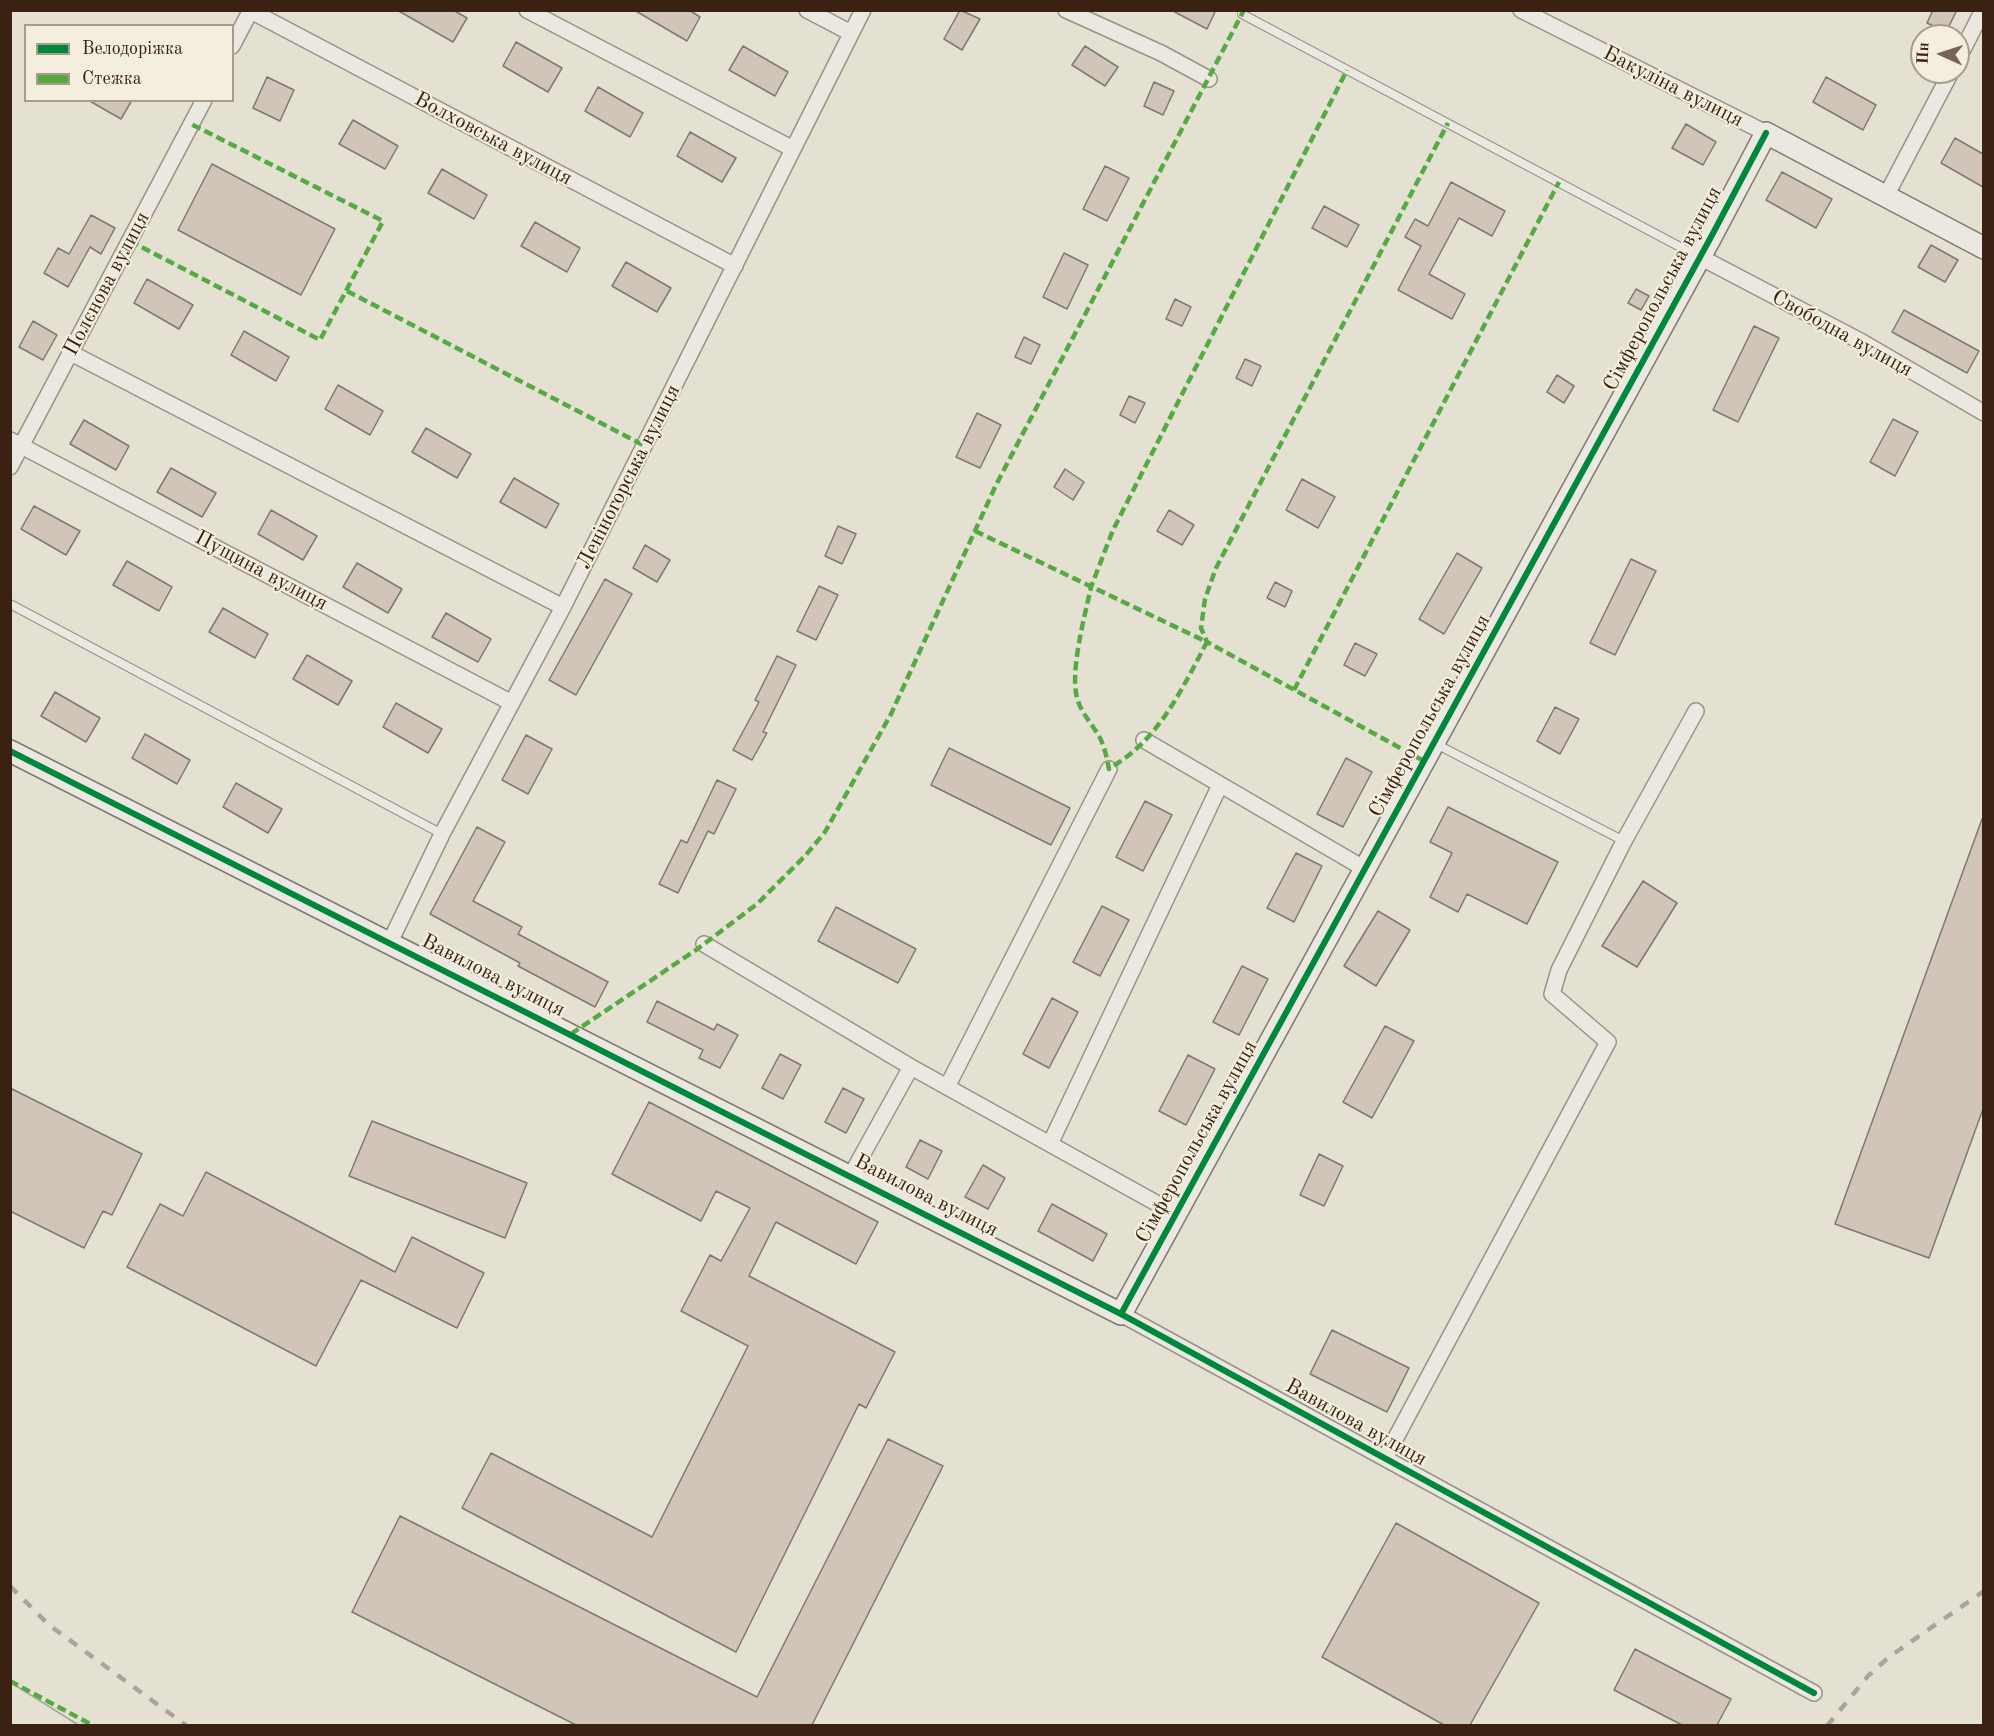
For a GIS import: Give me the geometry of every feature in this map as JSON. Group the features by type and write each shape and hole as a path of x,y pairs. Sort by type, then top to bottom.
{"street":[{"path":"526,10 793,149"},
{"path":"807,10 851,33"},
{"name":"Леніногорська вулиця","path":"390,942 442,834 563,607 863,10"},
{"path":"1066,10 1161,53 1209,79"},
{"name":"Бакуліна вулиця","path":"1521,10 1766,133 1983,248"},
{"path":"1970,35 1983,10"},
{"path":"234,42 251,11"},
{"name":"Волховська вулиця","path":"251,11 735,266"},
{"path":"1886,196 1945,84"},
{"name":"Полєнова вулиця","path":"10,467 16,443 71,353 203,102"},
{"name":"Сімферопольська вулиця","path":"1122,1314 1766,133"},
{"name":"Свободна вулиця","path":"1700,257 1862,342 1983,413"},
{"path":"71,353 563,607"},
{"name":"Пущина вулиця","path":"16,443 512,703"},
{"path":"1386,1458 1608,1042 1552,994 1558,970 1624,841 1696,711"},
{"path":"1144,740 1365,869"},
{"name":"Вавилова вулиця","path":"10,751 1122,1314 1814,1693"},
{"path":"947,1087 1109,769"},
{"path":"1050,1143 1220,785"},
{"path":"704,944 911,1067 1176,1214"},
{"path":"850,1177 911,1067"}],"lane":[{"path":"1242,14 1700,257"},
{"path":"10,604 442,834"},
{"path":"1434,743 1624,841"}],"building":[{"path":"397,10 453,10 467,18 453,42"},
{"path":"634,10 689,10 700,17 687,41"},
{"path":"960,10 980,19 962,50 944,39"},
{"path":"1171,10 1216,10 1207,29"},
{"path":"1933,10 1957,10 1950,24 1927,23"},
{"path":"516,42 562,68 548,92 503,66"},
{"path":"743,46 788,72 775,96 729,70"},
{"path":"1085,46 1118,67 1105,86 1072,65"},
{"path":"267,77 294,90 280,121 253,108"},
{"path":"1826,77 1876,105 1863,130 1813,102"},
{"path":"1154,82 1174,91 1163,115 1144,106"},
{"path":"598,87 643,113 630,137 585,111"},
{"path":"91,102 131,102 121,119"},
{"path":"353,120 398,146 385,169 339,144"},
{"path":"1686,124 1716,142 1703,165 1672,148"},
{"path":"690,132 736,158 722,182 677,156"},
{"path":"1955,138 1983,154 1983,187 1941,163"},
{"path":"212,164 335,229 301,295 178,230"},
{"path":"1105,166 1129,178 1107,221 1083,209"},
{"path":"442,169 487,195 474,219 428,193"},
{"path":"1782,172 1832,199 1816,228 1766,200"},
{"path":"1451,182 1505,211 1492,236 1459,218 1429,274 1465,294 1452,319 1398,290 1421,246 1405,237 1415,219 1428,226"},
{"path":"1324,206 1359,225 1347,247 1312,228"},
{"path":"91,215 115,228 101,254 90,247 68,287 44,273 58,248 69,254"},
{"path":"535,222 580,248 567,272 521,246"},
{"path":"1931,245 1958,260 1945,282 1918,267"},
{"path":"1064,253 1088,265 1067,309 1043,297"},
{"path":"626,262 671,288 657,312 612,286"},
{"path":"147,279 193,305 179,329 134,303"},
{"path":"1636,289 1649,296 1641,310 1628,303"},
{"path":"1175,299 1191,307 1182,326 1166,319"},
{"path":"1904,310 1979,351 1967,373 1892,332"},
{"path":"33,321 57,335 43,360 19,347"},
{"path":"1754,326 1779,338 1738,422 1713,410"},
{"path":"244,331 289,357 276,381 231,355"},
{"path":"1024,337 1040,345 1031,364 1015,357"},
{"path":"1245,359 1261,366 1252,386 1236,378"},
{"path":"1557,375 1574,386 1564,403 1547,392"},
{"path":"338,385 383,411 370,435 325,409"},
{"path":"1129,396 1145,403 1135,423 1120,415"},
{"path":"977,413 1001,425 980,468 956,457"},
{"path":"1893,419 1918,432 1895,476 1870,462"},
{"path":"84,420 129,446 116,470 70,444"},
{"path":"426,428 471,454 457,478 412,452"},
{"path":"171,468 216,493 202,517 157,492"},
{"path":"1065,469 1084,482 1073,500 1054,487"},
{"path":"514,478 559,504 546,528 500,502"},
{"path":"1302,479 1335,497 1318,528 1286,510"},
{"path":"34,506 80,531 66,555 21,529"},
{"path":"271,510 317,536 303,560 258,534"},
{"path":"1169,510 1194,525 1182,545 1157,531"},
{"path":"838,526 856,534 842,564 825,556"},
{"path":"645,545 670,560 657,582 633,568"},
{"path":"1457,553 1482,568 1444,634 1419,619"},
{"path":"1631,559 1656,571 1615,655 1590,643"},
{"path":"127,561 172,587 159,611 113,585"},
{"path":"357,563 402,589 388,613 343,587"},
{"path":"605,579 632,594 576,695 549,680"},
{"path":"1275,582 1292,591 1285,607 1267,598"},
{"path":"819,586 838,595 816,640 797,631"},
{"path":"223,608 268,634 255,658 209,632"},
{"path":"446,613 491,639 478,662 432,637"},
{"path":"1355,643 1377,654 1365,676 1344,665"},
{"path":"307,655 352,681 338,705 293,679"},
{"path":"777,656 796,665 763,732 767,733 752,760 733,750 759,702 755,700"},
{"path":"55,692 100,718 86,742 41,716"},
{"path":"396,703 442,729 428,753 383,727"},
{"path":"1555,707 1579,719 1560,754 1537,741"},
{"path":"145,734 190,760 177,784 132,758"},
{"path":"526,735 552,749 528,794 502,780"},
{"path":"949,748 1070,808 1051,845 931,785"},
{"path":"1346,758 1372,772 1343,827 1317,814"},
{"path":"717,780 736,789 714,834 708,831 678,893 659,884 681,840 687,843"},
{"path":"236,783 282,809 268,833 223,807"},
{"path":"1145,801 1172,815 1143,871 1116,857"},
{"path":"1448,807 1558,862 1527,924 1467,894 1458,912 1430,897 1452,853 1430,842"},
{"path":"1982,819 1983,1109 1929,1258 1835,1224"},
{"path":"477,827 505,842 473,901 522,927 518,934 608,982 595,1007 518,966 520,963 430,914"},
{"path":"1296,853 1322,866 1294,922 1267,908"},
{"path":"1643,881 1677,903 1637,967 1602,946"},
{"path":"1102,906 1129,920 1100,976 1073,962"},
{"path":"836,907 916,949 898,983 818,941"},
{"path":"1378,911 1410,930 1376,986 1344,966"},
{"path":"1242,966 1268,979 1239,1035 1213,1022"},
{"path":"1052,998 1078,1012 1049,1068 1023,1054"},
{"path":"657,1001 714,1030 717,1024 738,1035 720,1068 699,1058 703,1050 647,1022"},
{"path":"1385,1026 1414,1041 1372,1118 1343,1102"},
{"path":"780,1054 801,1065 783,1099 762,1088"},
{"path":"1188,1055 1215,1069 1186,1125 1159,1111"},
{"path":"10,1088 142,1154 112,1215 103,1211 84,1248 10,1211"},
{"path":"843,1088 864,1099 846,1133 825,1122"},
{"path":"649,1102 878,1222 856,1264 776,1222 749,1276 895,1352 866,1408 859,1404 736,1652 462,1508 491,1453 652,1537 748,1346 681,1311 710,1255 721,1261 750,1208 716,1191 701,1221 612,1174"},
{"path":"372,1121 527,1183 505,1238 349,1176"},
{"path":"920,1140 942,1151 928,1179 906,1167"},
{"path":"1319,1154 1343,1166 1324,1206 1300,1195"},
{"path":"983,1165 1005,1178 988,1209 965,1197"},
{"path":"206,1172 395,1272 412,1237 484,1273 457,1328 361,1280 316,1366 127,1267 160,1204 183,1216"},
{"path":"1052,1204 1107,1234 1093,1261 1038,1231"},
{"path":"1332,1330 1409,1368 1387,1412 1310,1374"},
{"path":"888,1439 943,1466 812,1725 576,1725 352,1612 400,1516 757,1697"},
{"path":"1396,1523 1539,1603 1470,1725 1444,1725 1322,1657"},
{"path":"1635,1649 1731,1699 1717,1725 1682,1725 1614,1690"}],"tram line":[{"path":"10,1682 80,1726"}],"railway":[{"path":"10,1586 49,1625 187,1726"},
{"path":"1827,1726 1868,1676 1889,1657 1984,1591"}],"marked path":[{"path":"571,1034 696,950 757,904 805,856 825,832 891,714 996,485 1244,10"},
{"path":"975,531 1207,642 1176,699 1147,739 1126,758 1109,769 1102,742 1081,709 1075,687 1079,645 1091,587 1113,530 1347,70"},
{"path":"1424,761 1207,642 1201,628 1205,599 1216,568 1448,123"},
{"path":"130,241 320,340 383,221 191,124"},
{"path":"1294,690 1559,182"},
{"path":"347,291 645,446"},
{"path":"10,1681 94,1726"}],"cycle path":[{"path":"1121,1314 1766,133"},
{"path":"10,751 1121,1314 1814,1693"}]}
